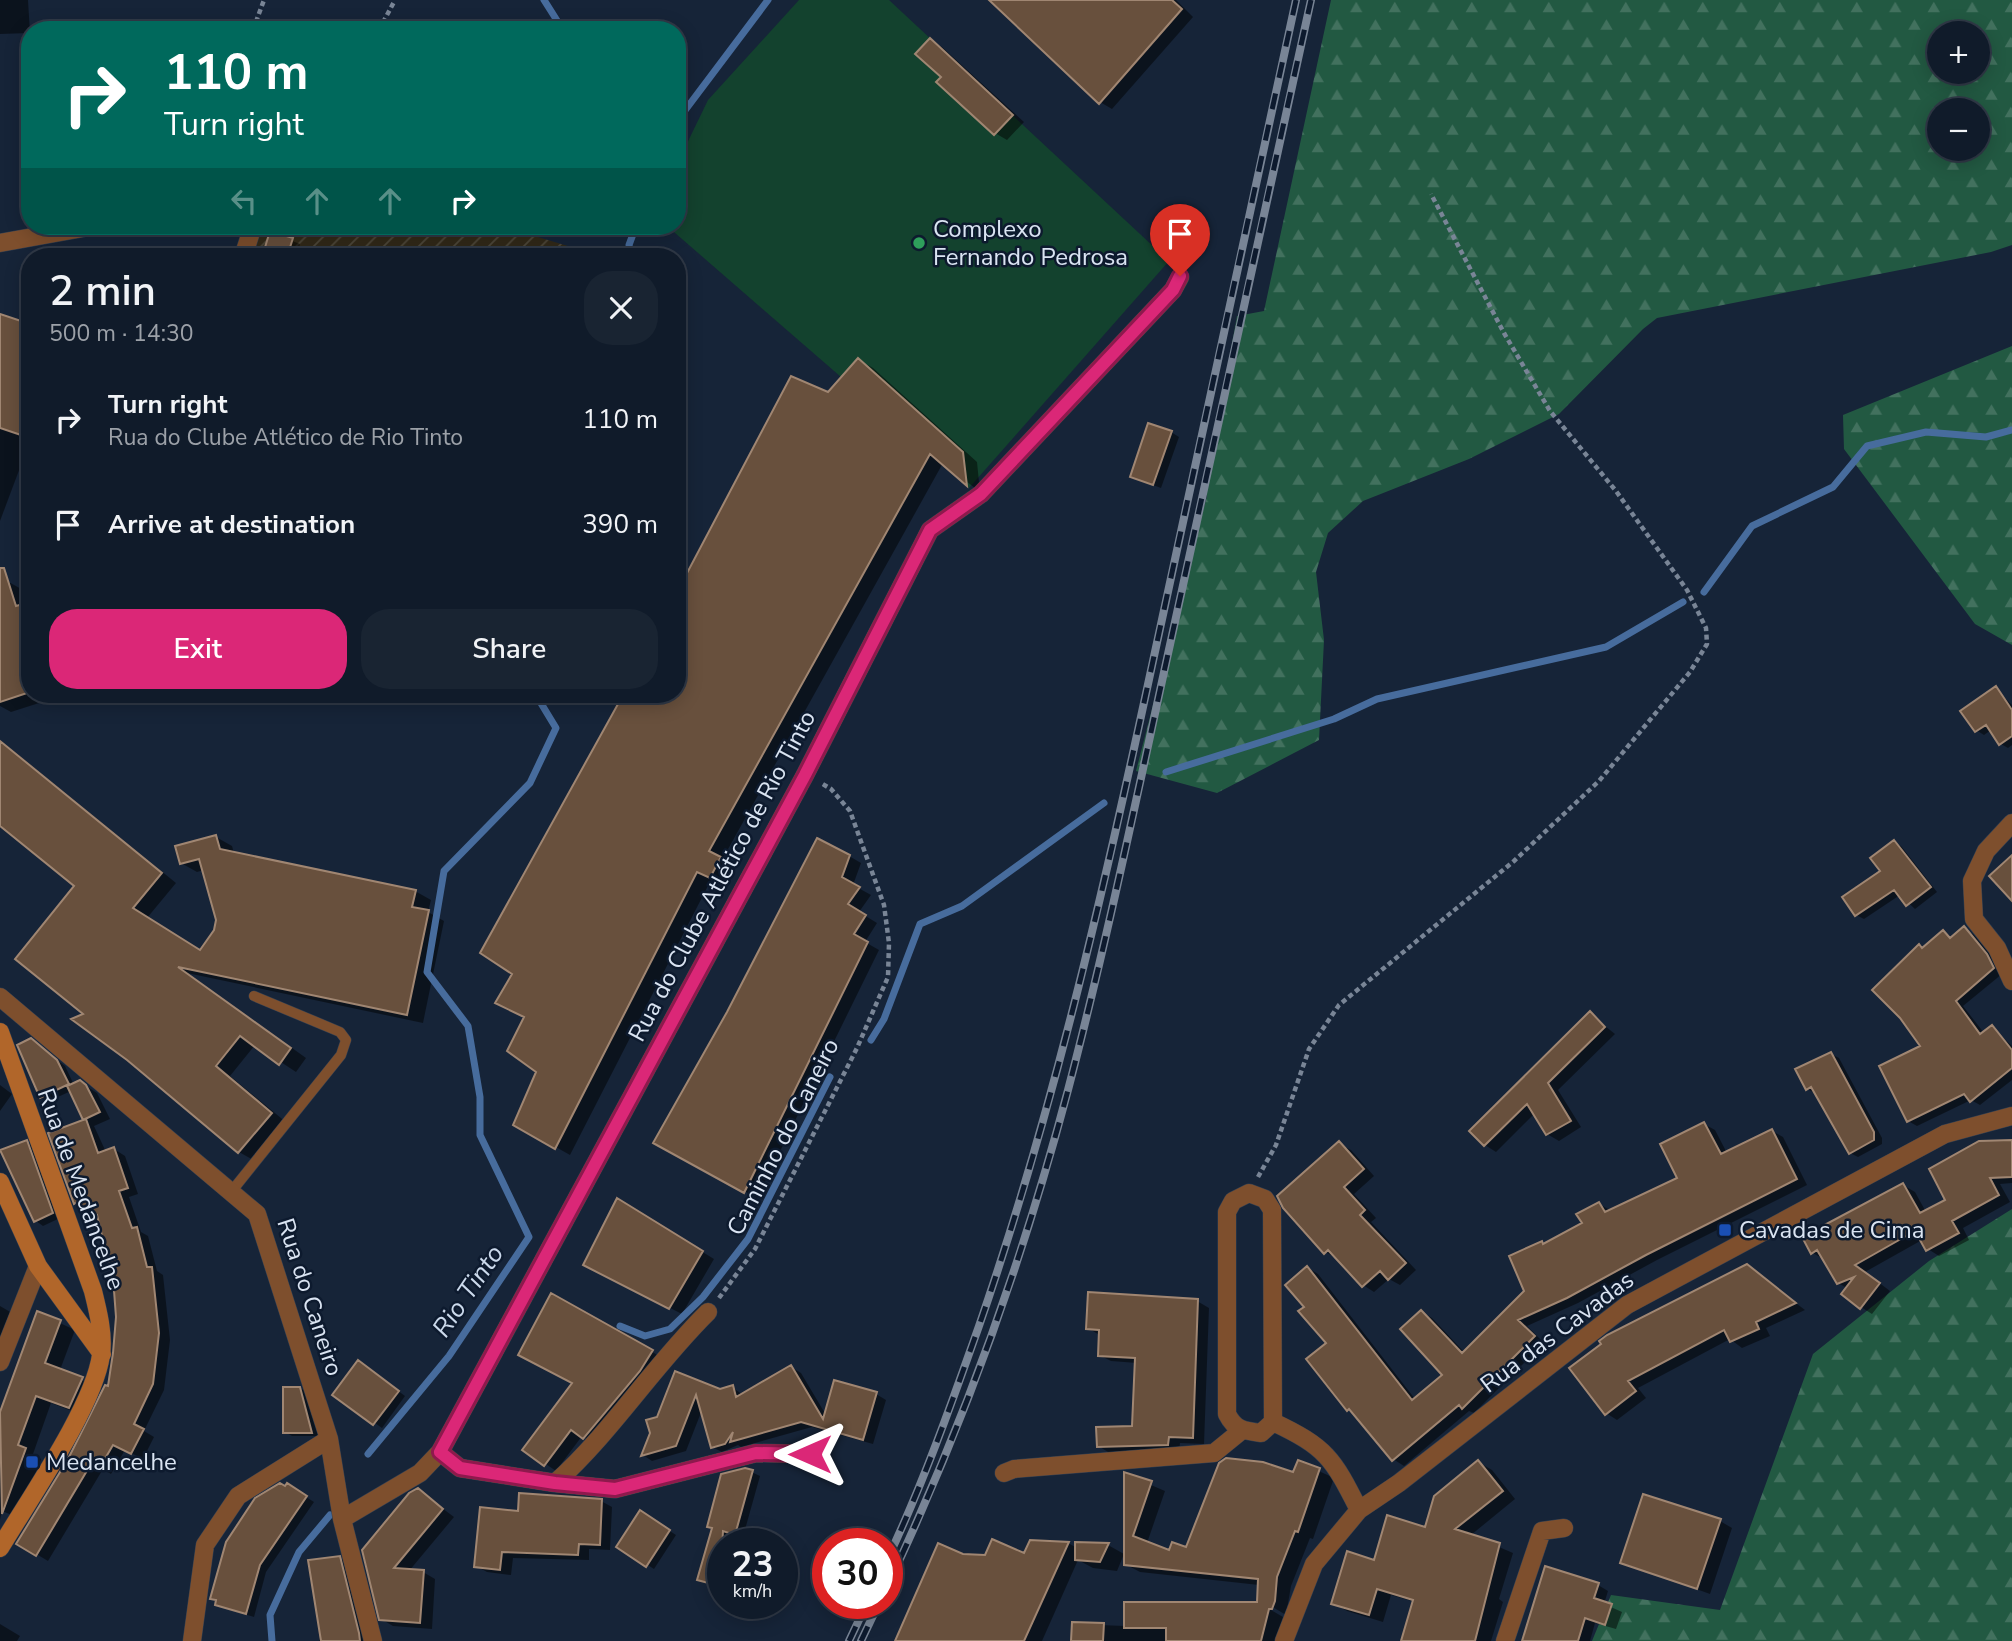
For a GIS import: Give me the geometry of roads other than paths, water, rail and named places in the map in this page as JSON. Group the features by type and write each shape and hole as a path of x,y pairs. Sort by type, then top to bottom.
{"street":[{"path":"0,243 44,235"},
{"name":"Rua do Clube Atlético de Rio Tinto","path":"342,1519 420,1473 440,1452 805,775 930,530 981,494 1173,290 1180,276"},
{"path":"2012,823 1986,851 1972,881 1975,919 1997,948 2012,981"},
{"name":"Rua do Caneiro","path":"0,997 257,1214 330,1439 342,1519 373,1641"},
{"name":"Rua de Medancelhe","path":"0,1032 93,1291 99,1315 102,1354 71,1429 0,1548"},
{"name":"Rua das Cavadas","path":"1284,1641 1314,1564 1359,1510 1399,1483 1627,1305 1945,1134 2012,1116"},
{"path":"0,1182 38,1266 102,1354"},
{"path":"1249,1193 1265,1199 1272,1210 1273,1422 1261,1433 1241,1431 1232,1425 1227,1414 1227,1212 1233,1201 1249,1193"},
{"path":"0,1362 38,1266"},
{"path":"555,1483 580,1461 627,1407 675,1344 708,1312"},
{"path":"1273,1422 1309,1439 1335,1462 1359,1510"},
{"path":"1004,1473 1014,1469 1214,1453 1241,1431"},
{"path":"192,1641 205,1545 238,1496 330,1439"},
{"path":"440,1452 460,1468 555,1483 615,1489 756,1453 810,1454"},
{"path":"1505,1641 1542,1531 1564,1528"}],"lane":[{"path":"231,1192 341,1055 346,1040 340,1032 254,996"}],"waterway":[{"path":"544,0 557,21"},
{"name":"Rio Tinto","path":"686,109 768,0"},
{"name":"Rio Tinto","path":"630,248 633,235"},
{"path":"1704,592 1752,526 1833,487 1867,446 1926,432 1986,437 2012,430"},
{"path":"1166,772 1334,719 1377,699 1606,647 1683,602"},
{"name":"Rio Tinto","path":"368,1454 449,1356 529,1237 480,1135 480,1097 468,1026 427,972 444,871 530,783 556,728 541,703"},
{"path":"871,1040 884,1019 920,924 962,906 1104,803"},
{"path":"620,1326 645,1336 670,1329 703,1297 748,1239 830,1077"},
{"name":"Rio Tinto","path":"272,1641 270,1615 299,1552 330,1515"}],"railway":[{"path":"901,1528 925,1473 979,1326 1005,1249 1051,1093 1128,778 1296,0"},
{"path":"903,1551 941,1466 989,1343 1031,1217 1068,1090 1119,877 1311,0"},
{"path":"849,1641 859,1619"},
{"path":"861,1641 871,1619"}],"place":[{"name":"Complexo Fernando Pedrosa","path":"919,243"},
{"name":"Cavadas de Cima","path":"1725,1230"},
{"name":"Medancelhe","path":"32,1462"}]}
